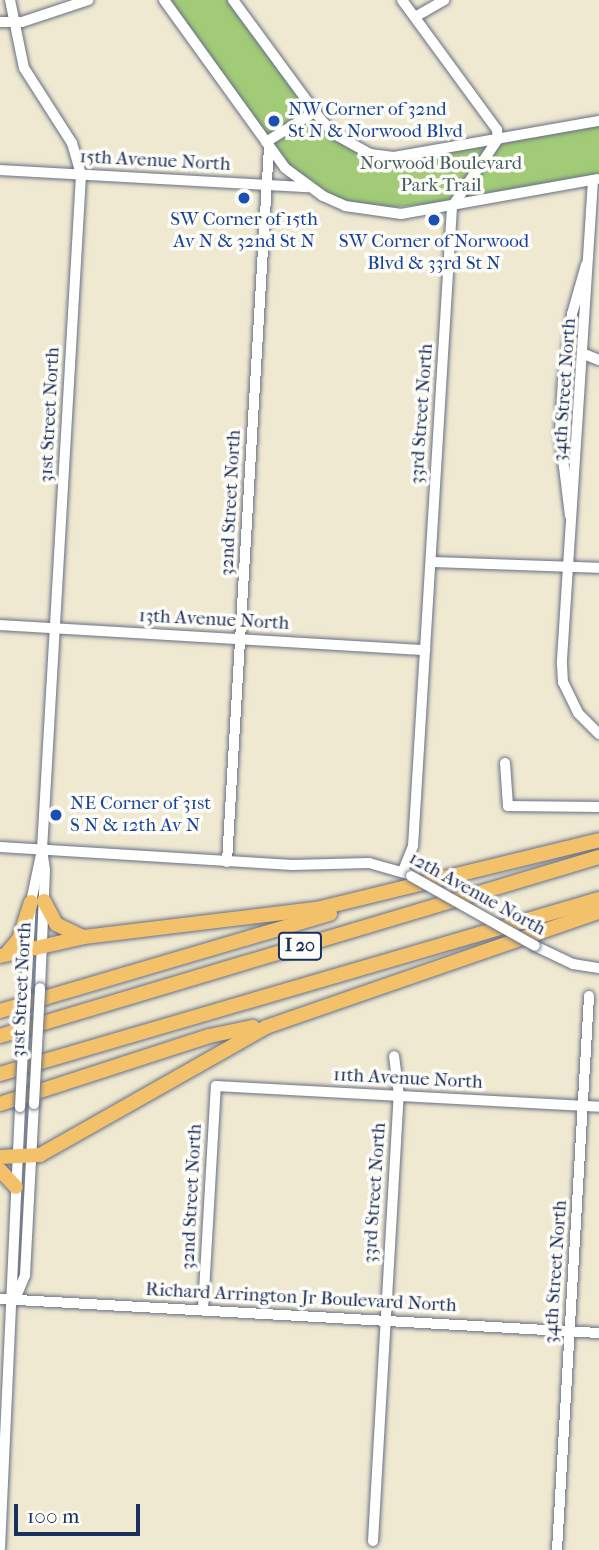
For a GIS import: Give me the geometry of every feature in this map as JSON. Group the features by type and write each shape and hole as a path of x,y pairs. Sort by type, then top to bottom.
{"highway":[{"path":"4,954 84,937 317,909 599,840"},
{"name":"I 20","path":"0,1036 599,857"},
{"path":"0,1011 520,858"},
{"name":"I 20","path":"0,1074 599,899"},
{"path":"4,954 19,939 38,901 56,924 84,937"},
{"path":"0,1157 17,1154 32,1156 231,1044 291,1018 599,912"},
{"path":"0,1104 209,1036 291,1018"},
{"path":"0,1170 16,1187"}],"street":[{"name":"31st Street North","path":"0,1548 15,1300 17,1154 26,991 35,947 42,849 81,175 72,144 24,68 9,0"},
{"path":"0,22 14,22 88,0"},
{"path":"164,0 285,168 309,187 363,212 401,214 452,207 596,179"},
{"path":"233,0 336,135 370,154 394,157 599,121"},
{"path":"402,0 497,130 498,139 452,207"},
{"path":"415,17 445,0"},
{"path":"267,144 316,111"},
{"name":"32nd Street North","path":"227,862 267,144"},
{"name":"15th Avenue North","path":"0,170 309,187"},
{"name":"34th Street North","path":"596,179 588,259 563,682 578,713 599,734"},
{"name":"33rd Street North","path":"407,874 414,846 452,207"},
{"name":"34th Street North","path":"572,523 561,453 563,381 572,314 588,259"},
{"path":"584,354 599,360"},
{"path":"431,562 568,569 599,568"},
{"name":"13th Avenue North","path":"0,625 425,650"},
{"path":"505,763 508,806 599,807"},
{"name":"12th Avenue North","path":"0,847 227,862 369,863 407,874 573,964 599,968"},
{"name":"31st Street North","path":"15,1300 25,1275 32,1156 40,988 35,947"},
{"name":"34th Street North","path":"557,1550 589,996"},
{"name":"33rd Street North","path":"373,1541 390,1204 399,1096 394,1056"},
{"name":"32nd Street North","path":"203,1309 216,1086"},
{"name":"11th Avenue North","path":"216,1086 599,1107"},
{"name":"Richard Arrington Jr Boulevard North","path":"0,1298 599,1333"}],"green space":[{"name":"Norwood Boulevard Park Trail","path":"169,0 229,0 335,141 369,157 599,126 599,176 448,202 376,209 328,195 288,165"}],"place":[{"name":"NW Corner of 32nd St N & Norwood Blvd","path":"274,121"},
{"name":"SW Corner of 15th Av N & 32nd St N","path":"244,198"},
{"name":"SW Corner of Norwood Blvd & 33rd St N","path":"434,220"},
{"name":"NE Corner of 31st S N & 12th Av N","path":"56,815"}]}
